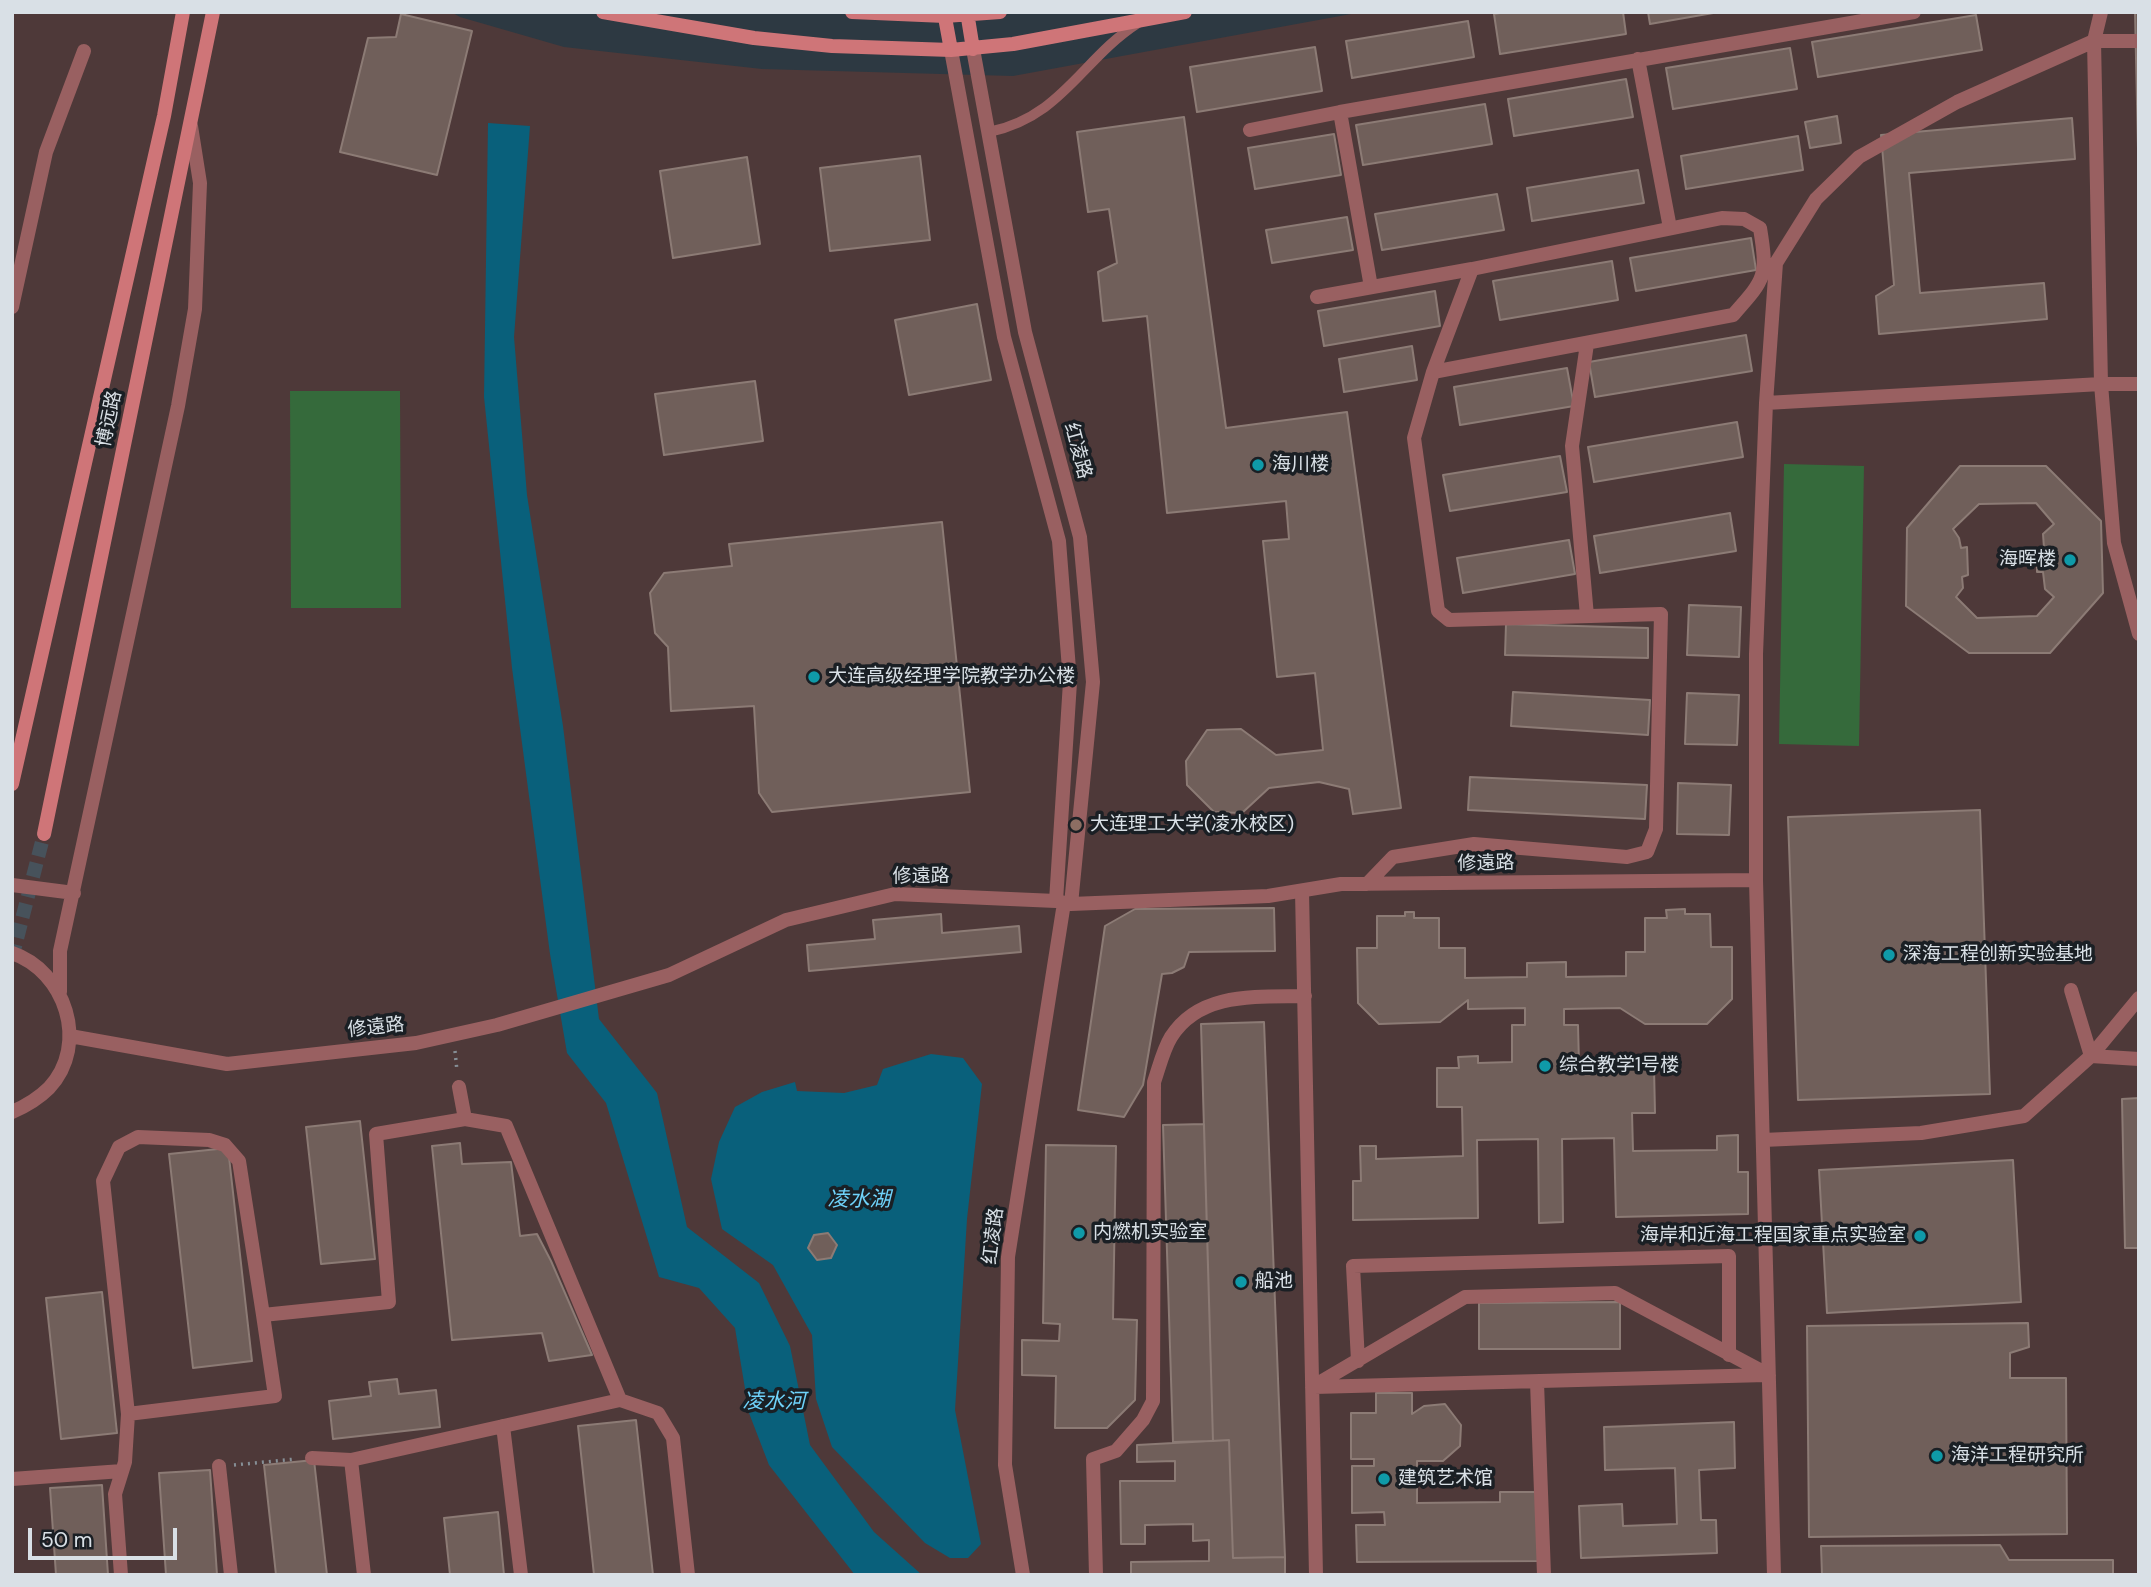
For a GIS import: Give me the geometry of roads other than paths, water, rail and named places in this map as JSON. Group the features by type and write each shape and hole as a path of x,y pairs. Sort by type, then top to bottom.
{"main road":[{"name":"博远路","path":"12,784 164,117 183,12"},
{"name":"博远路","path":"44,834 213,12"},
{"path":"603,12 754,38 832,46 951,50 973,49 1181,13"},
{"path":"852,12 1000,12"},
{"name":"红凌路","path":"945,14 951,50"},
{"name":"红凌路","path":"967,14 973,49"}],"street":[{"path":"1250,130 1913,12"},
{"path":"2101,12 2094,41 2101,384 2114,543 2139,634"},
{"path":"1773,1575 1756,880 1756,654 1766,403 1776,263 1816,199 1859,157 1956,102 2094,41 2139,41"},
{"name":"红凌路","path":"973,49 1025,332 1080,537 1093,682 1064,903 1008,1256 1005,1465 1023,1575"},
{"name":"红凌路","path":"951,50 1004,337 1059,541 1070,682 1064,903"},
{"path":"12,307 46,152 84,51"},
{"path":"1638,59 1670,228"},
{"path":"1340,112 1371,287"},
{"path":"60,992 60,951 178,406 195,309 200,183 190,123"},
{"path":"1317,297 1472,269 1722,218 1744,219 1760,228 1766,260 1759,285 1732,315 1433,373"},
{"path":"1367,884 1393,857 1474,844 1627,857 1647,852 1656,830 1661,614 1448,620 1438,611 1413,439 1433,373 1472,269"},
{"path":"1587,344 1572,446 1587,616"},
{"path":"1766,403 2139,384"},
{"name":"修遠路","path":"70,1036 227,1064 416,1043 497,1025 669,975 786,920 895,894 1064,903 1268,896 1341,884 1756,880"},
{"path":"12,885 74,893"},
{"path":"1301,891 1316,1575"},
{"path":"12,953 24,957 44,972 60,992 68,1013 70,1036 64,1063 50,1086 30,1104 12,1112"},
{"path":"2071,990 2091,1056"},
{"path":"1096,1575 1093,1459 1116,1451 1143,1420 1153,1401 1154,1083 1171,1037 1195,1010 1227,1000 1305,996"},
{"path":"1763,1140 1921,1133 2024,1116 2091,1056 2139,998"},
{"path":"2091,1056 2139,1059"},
{"path":"459,1087 465,1119"},
{"path":"263,1315 389,1302 376,1134 465,1119 506,1126 620,1400"},
{"path":"121,1575 115,1494 122,1471 128,1414 103,1181 119,1147 138,1137 181,1138 225,1145 239,1161 275,1396 128,1414"},
{"path":"1358,1361 1353,1266 1729,1256 1730,1355"},
{"path":"1312,1387 1465,1297 1615,1293 1769,1375"},
{"path":"1312,1387 1769,1375"},
{"path":"1537,1382 1544,1575"},
{"path":"312,1458 351,1460 620,1400 658,1413 673,1438 688,1575"},
{"path":"503,1426 522,1575"},
{"path":"351,1460 364,1575"},
{"path":"219,1466 231,1575"},
{"path":"12,1479 122,1471"}],"lane":[{"path":"989,132 1013,127 1043,109 1071,86 1120,35 1143,20"}],"water":[{"name":"凌水河","path":"488,123 530,126 514,337 527,495 563,726 599,1019 657,1093 687,1227 759,1283 790,1346 810,1445 874,1532 922,1575 855,1575 769,1465 749,1413 735,1328 699,1288 659,1277 606,1103 567,1053 550,954 512,668 484,397"},
{"name":"凌水湖","path":"931,1054 963,1058 982,1084 967,1219 955,1410 981,1544 968,1558 950,1558 925,1543 832,1447 816,1399 812,1335 773,1265 722,1229 711,1179 719,1142 735,1107 762,1092 795,1082 797,1091 844,1093 877,1085 883,1069"}],"tunnel":[{"path":"12,958 44,834"}],"place":[{"name":"海川楼","path":"1258,465"},
{"name":"海晖楼","path":"2070,560"},
{"name":"大连高级经理学院教学办公楼","path":"814,677"},
{"name":"大连理工大学(凌水校区)","path":"1076,825"},
{"name":"深海工程创新实验基地","path":"1889,955"},
{"name":"综合教学1号楼","path":"1545,1066"},
{"name":"内燃机实验室","path":"1079,1233"},
{"name":"海岸和近海工程国家重点实验室","path":"1920,1236"},
{"name":"船池","path":"1241,1282"},
{"name":"海洋工程研究所","path":"1937,1456"},
{"name":"建筑艺术馆","path":"1384,1479"}]}
